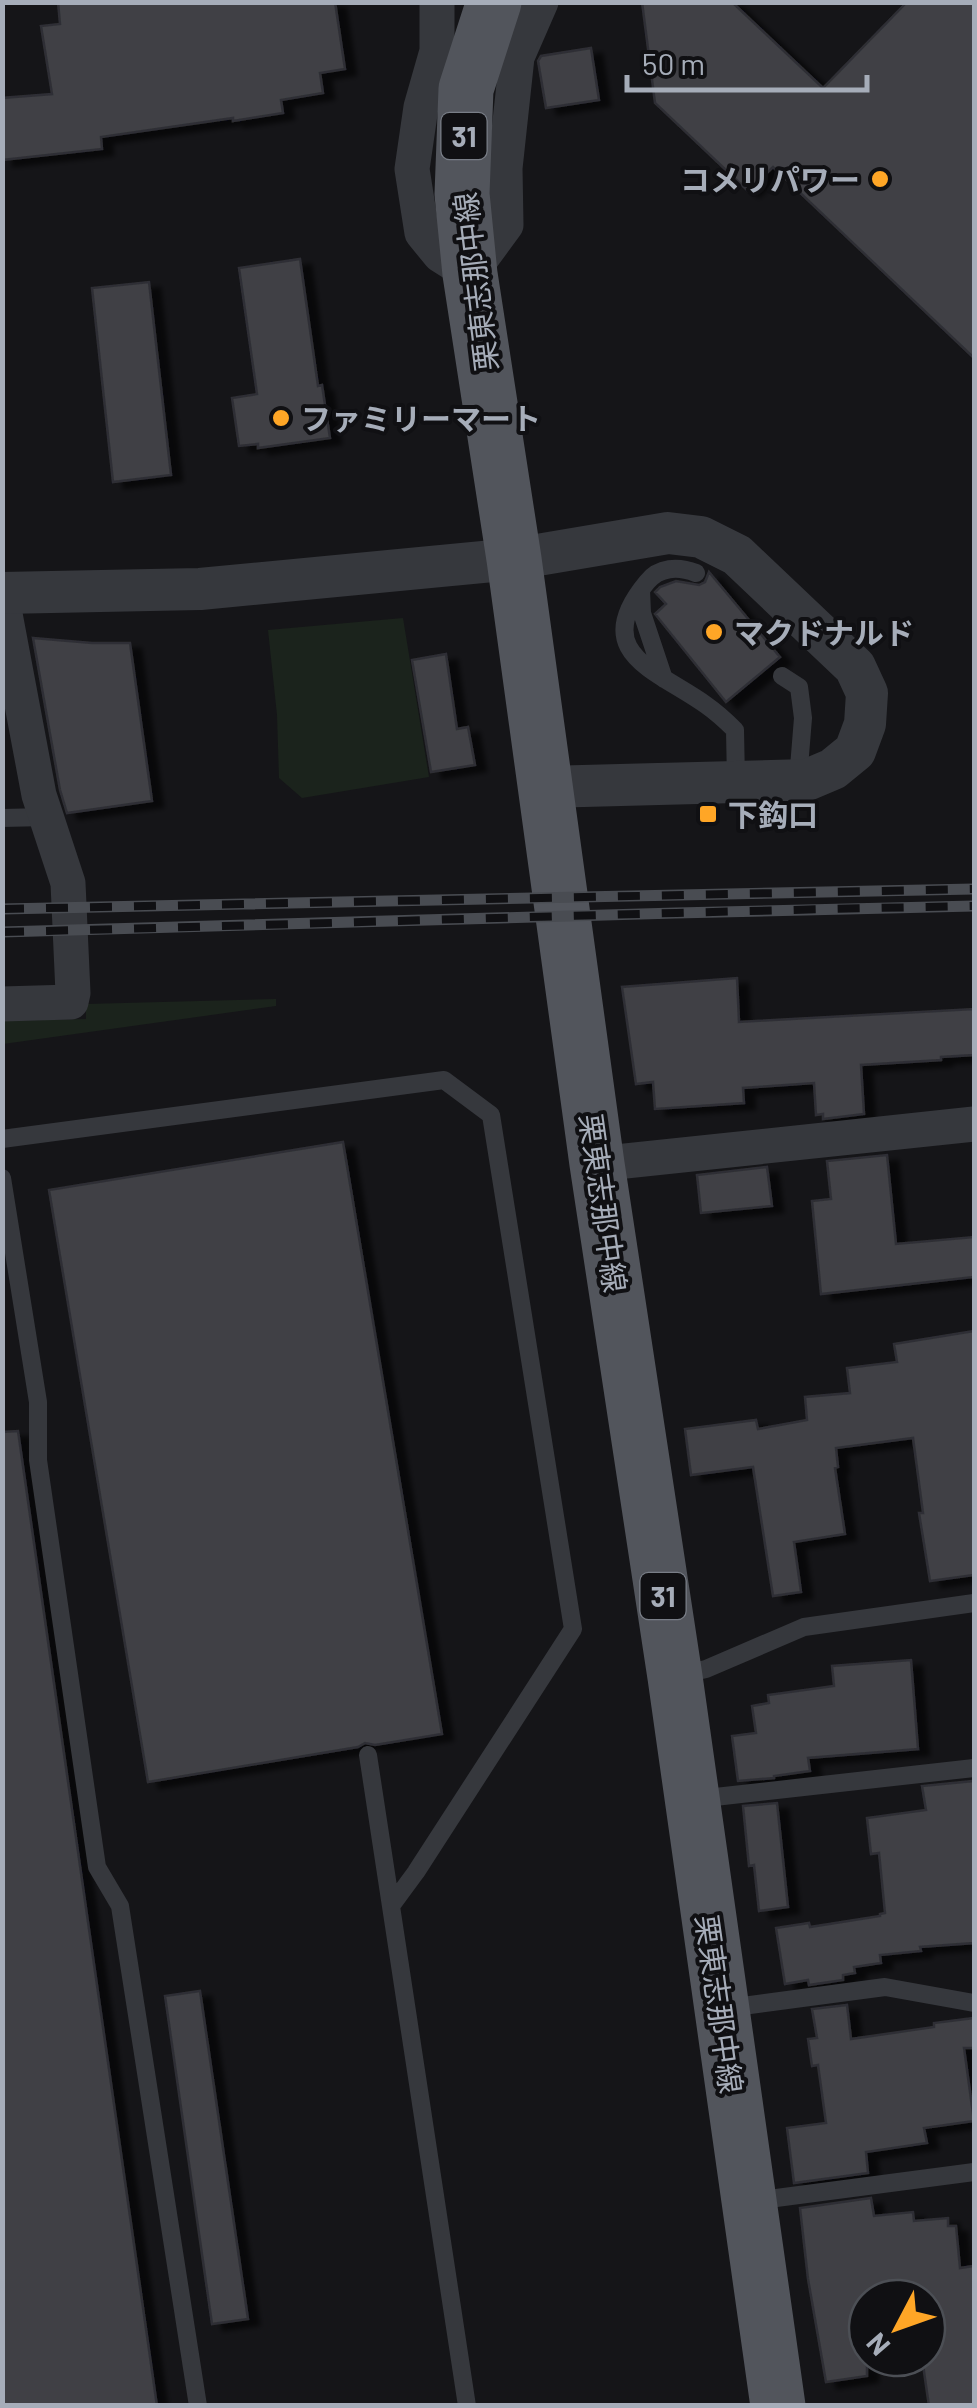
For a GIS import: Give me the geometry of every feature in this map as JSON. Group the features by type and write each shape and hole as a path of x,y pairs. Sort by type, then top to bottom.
{"main road":[{"name":"栗東志那中線","path":"494,2 466,88 462,194 470,274 778,2406"}],"street":[{"path":"437,2 437,52 421,107 412,169 422,233 440,255 470,274 506,224 505,168 517,57 540,2"},
{"path":"2,1004 71,1002 73,993 68,883 40,795 2,595 200,590 514,559 668,534 701,537 737,555 855,667 867,693 865,724 855,751 833,769 807,780 545,786"},
{"path":"598,1164 974,1124"}],"lane":[{"path":"696,573 684,568 662,570 633,597 624,623 629,650 648,670 707,705 735,730 736,782"},
{"path":"782,676 799,687 802,718 798,780"},
{"path":"2,818 46,817"},
{"path":"2,1139 444,1080 491,1115 573,1629 391,1906"},
{"path":"2,1178 38,1402 38,1460 97,1867 120,1906 198,2406"},
{"path":"675,1676 706,1669 804,1627 974,1603"},
{"path":"368,1755 466,2406"},
{"path":"692,1800 974,1768"},
{"path":"721,2009 884,1987 974,2003"},
{"path":"748,2201 974,2172"}],"shaded area":[{"path":"403,618 429,777 302,798 279,778 268,630"},
{"path":"276,999 276,1006 3,1044 2,1021 86,1019 86,1004"}],"building":[{"path":"58,2 335,2 345,69 320,73 323,93 281,100 283,113 101,137 102,149 2,160 2,98 52,94 41,26 60,24"},
{"name":"コメリパワー","path":"642,2 732,2 823,88 907,2 974,2 974,358 773,167 748,191 655,103"},
{"path":"591,48 599,100 546,108 538,61 541,56"},
{"path":"300,259 318,386 322,385 330,438 258,448 258,444 239,446 232,398 257,394 239,268"},
{"path":"149,282 171,475 113,482 92,288"},
{"name":"マクドナルド","path":"709,572 780,657 726,702 655,614 666,604 655,592 660,587 676,581 699,585"},
{"path":"33,638 130,643 152,801 67,813"},
{"path":"446,654 457,729 468,727 475,765 431,772 412,660"},
{"path":"737,978 739,1022 974,1009 974,1055 861,1065 864,1114 823,1119 823,1114 816,1115 814,1083 743,1088 744,1103 655,1109 653,1082 636,1084 622,987"},
{"path":"343,1142 442,1734 375,1745 365,1743 148,1782 49,1190"},
{"path":"887,1155 896,1244 974,1237 974,1277 821,1294 812,1201 831,1199 827,1161"},
{"path":"767,1167 772,1206 701,1213 697,1175"},
{"path":"974,1331 974,1575 930,1581 913,1438 836,1448 835,1468 845,1534 794,1542 801,1592 773,1596 753,1467 691,1475 685,1429 756,1420 758,1429 807,1420 805,1397 850,1393 847,1368 897,1362 894,1344"},
{"path":"18,1431 157,2406 2,2406 2,1432"},
{"path":"911,1660 918,1749 808,1758 810,1771 738,1781 732,1736 756,1733 752,1706 769,1703 768,1695 834,1686 832,1666"},
{"path":"974,1781 974,1943 880,1955 881,1963 854,1967 855,1973 843,1975 843,1980 785,1984 776,1928 809,1923 810,1927 885,1913 879,1853 871,1854 867,1818 926,1810 922,1786"},
{"path":"777,1803 788,1907 759,1911 754,1865 749,1866 743,1806"},
{"path":"200,1991 248,2319 212,2324 165,1996"},
{"path":"847,2005 851,2039 974,2018 974,2048 964,2048 974,2121 924,2128 927,2143 866,2152 868,2173 794,2183 787,2128 826,2123 818,2065 812,2066 808,2039 817,2038 812,2009"},
{"path":"871,2198 874,2216 913,2212 914,2221 948,2218 948,2226 956,2226 960,2268 974,2266 974,2406 929,2406 925,2378 947,2378 947,2278 847,2278 847,2378 853,2378 826,2382 800,2208"}],"railway":[{"path":"2,909 974,889"},
{"path":"2,932 974,906"}],"place":[{"name":"コメリパワー","path":"880,179"},
{"name":"ファミリーマート","path":"281,418"},
{"name":"マクドナルド","path":"714,632"},
{"name":"下鈎口","path":"708,814"}]}
